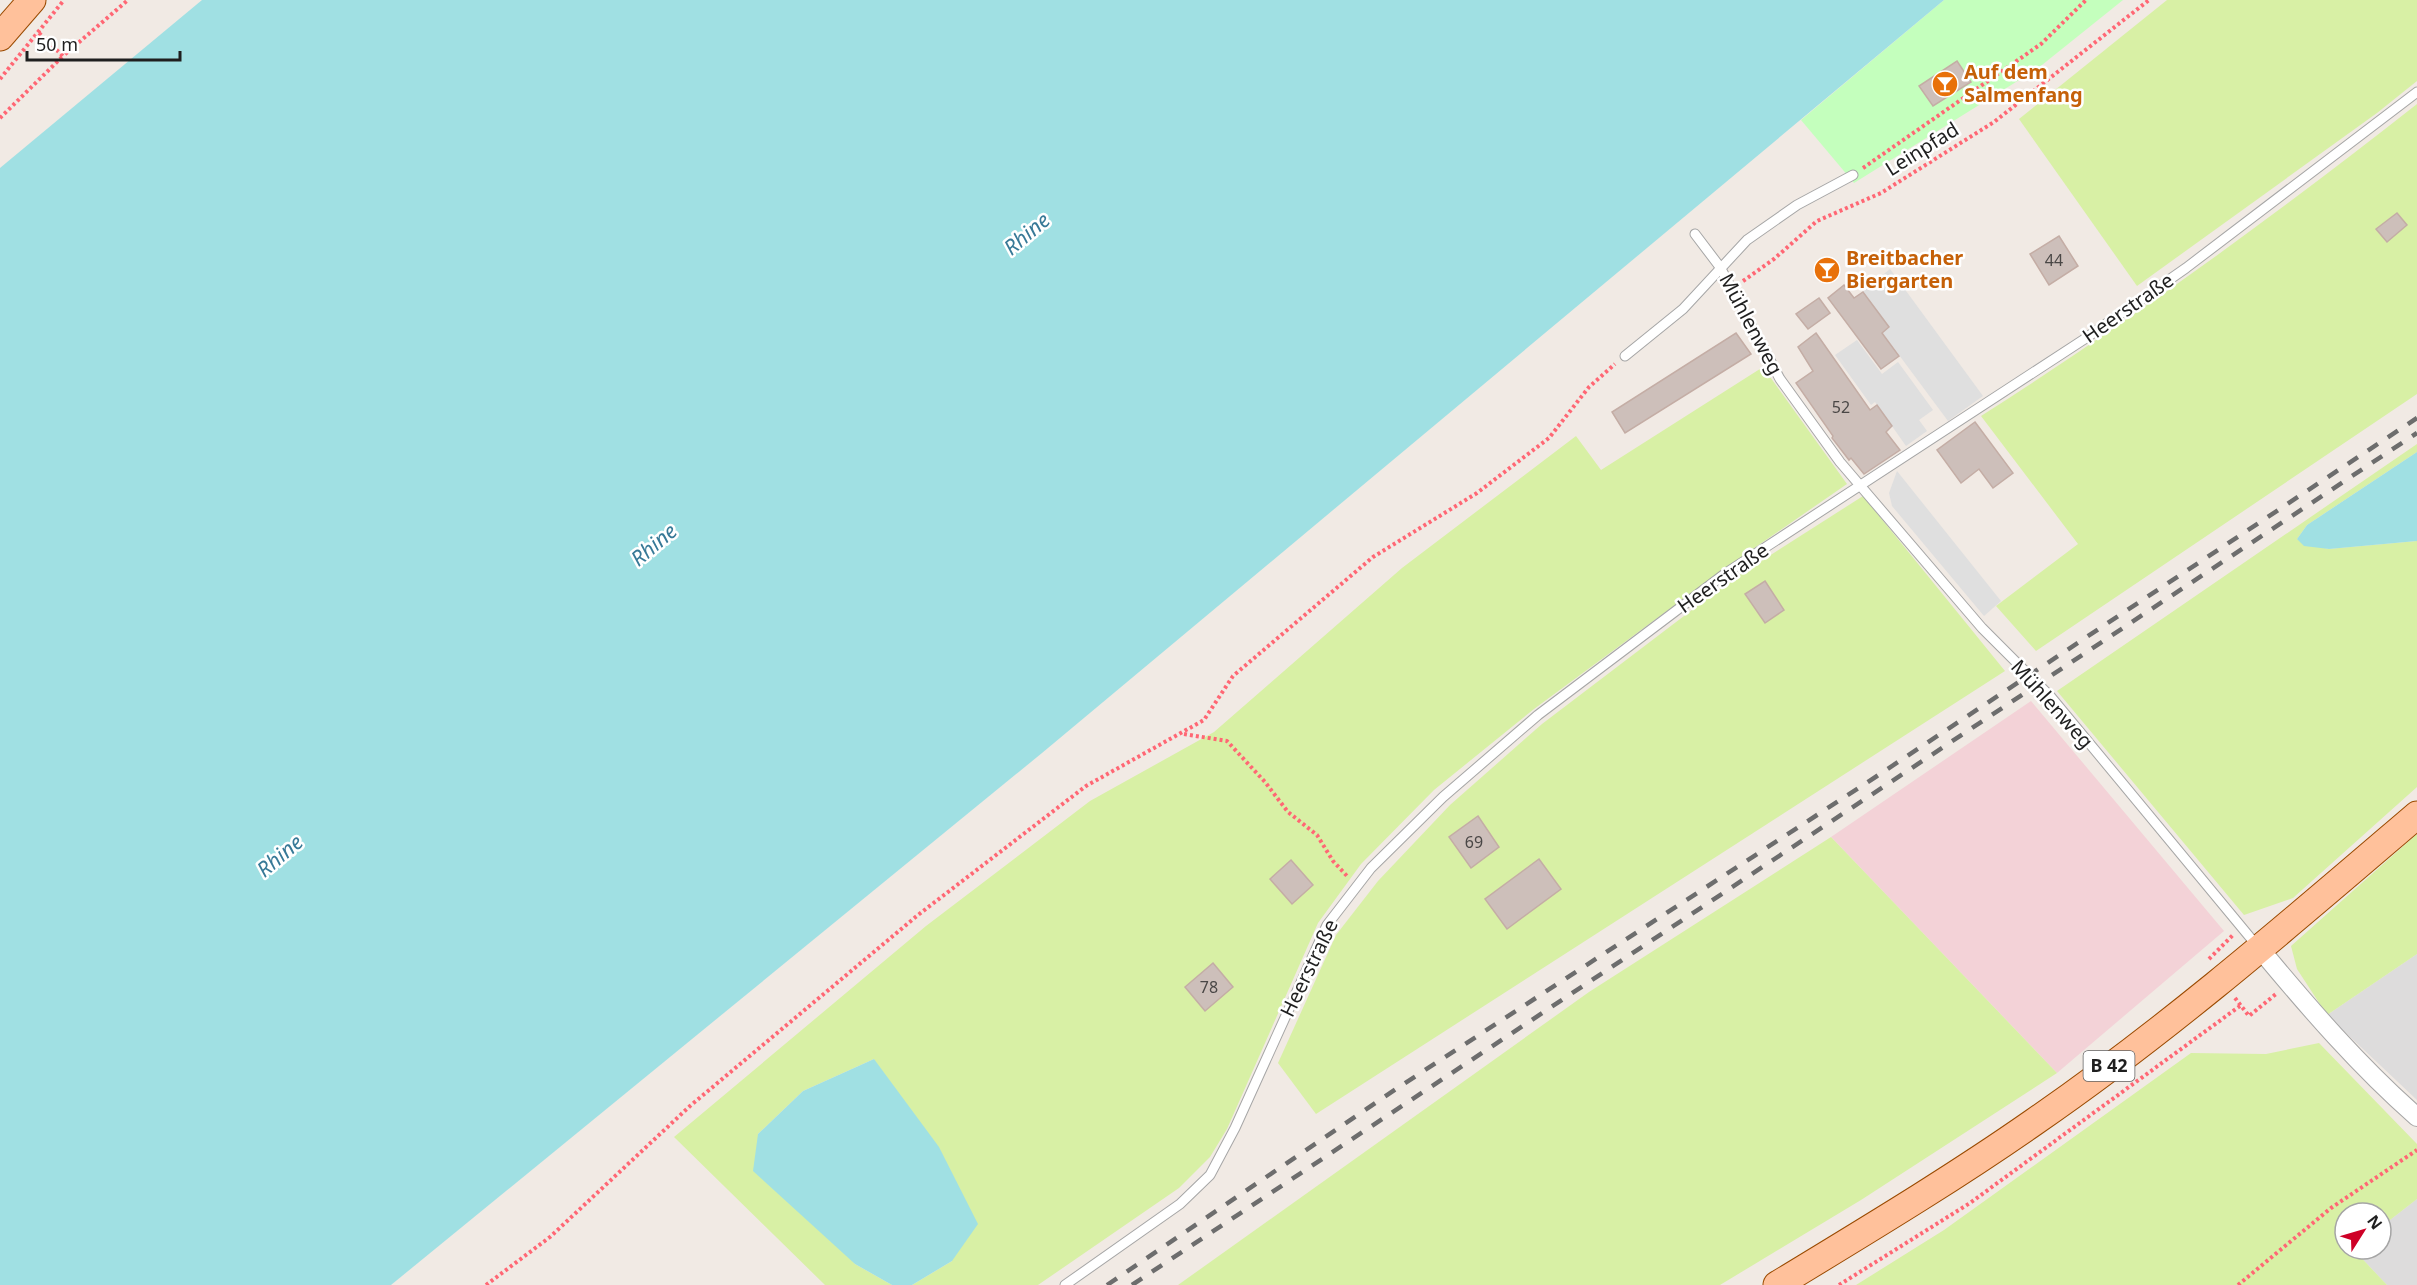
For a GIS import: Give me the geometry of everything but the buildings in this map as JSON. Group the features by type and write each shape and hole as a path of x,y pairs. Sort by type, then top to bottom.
{"main road":[{"path":"0,37 32,0"},
{"name":"B 42","path":"1777,1285 1929,1192 2035,1122 2222,981 2417,815"}],"street":[{"name":"Mühlenweg","path":"2260,949 2381,1085 2417,1117"}],"lane":[{"name":"Heerstraße","path":"1065,1285 1180,1204 1210,1175 1235,1128 1327,925 1355,886 1443,797 1539,715 1726,573 2083,340 2186,268 2417,92"},
{"path":"1720,267 1747,240 1797,205 1853,175"},
{"name":"Mühlenweg","path":"1695,234 1720,267 1780,379 1808,420 1982,628 2051,697 2260,949"},
{"name":"Mühlenweg","path":"1625,356 1683,309 1708,285 1720,267"}],"path":[{"path":"0,79 64,0"},
{"path":"0,118 63,56 128,0"},
{"path":"1853,175 2041,44 2086,0"},
{"name":"Leinpfad","path":"1732,289 1774,259 1817,221 1881,193 1994,122 2149,0"},
{"path":"39,33 63,56"},
{"path":"486,1285 550,1237 690,1106 918,915 1086,786 1184,734 1204,720 1233,676 1373,557 1478,493 1549,438 1589,387 1625,356"},
{"path":"1184,734 1227,741 1265,782 1288,812 1317,835 1333,861 1355,886"},
{"path":"2222,981 2249,1016 2289,984"},
{"path":"1839,1285 1970,1203 2241,1006"},
{"path":"2238,1285 2331,1208 2417,1150"}],"shaded area":[{"path":"1890,269 1983,396 1948,421 1856,297"},
{"path":"1857,340 1882,374 1898,362 1933,410 1919,420 1927,431 1906,446 1875,402 1871,405 1835,355"},
{"path":"1897,471 2001,601 1984,616 1892,506 1889,493"},
{"path":"2031,701 2224,931 2057,1073 1831,837"},
{"path":"2417,954 2417,1100 2327,1015"},
{"path":"2417,1199 2417,1285 2387,1285 2364,1261 2393,1261 2393,1218"}],"green space":[{"path":"1944,0 2123,0 2037,69 1854,183 1801,120"},
{"path":"2167,0 2417,0 2417,81 2377,113 2137,286 2019,119"},
{"path":"2417,104 2417,394 2036,651 1996,606 2078,544 1981,416 2203,266"},
{"path":"1763,367 1847,484 1721,571 1534,709 1434,790 1361,864 1318,923 1227,1129 1210,1157 1179,1188 1038,1285 912,1285 952,1261 874,1059 803,1091 758,1134 855,1264 892,1285 825,1285 674,1137 926,926 1090,801 1214,732 1402,568 1576,436 1601,470"},
{"path":"2417,444 2417,452 2307,525 2297,539 2328,549 2417,541 2417,787 2293,898 2244,915 2057,691"},
{"path":"1863,496 2005,671 1316,1114 1278,1063 1336,935 1378,881 1450,805 1542,724 1730,581"},
{"path":"2417,834 2417,954 2327,1015 2297,969 2291,946"},
{"path":"1831,837 2057,1073 1861,1200 1720,1285 1178,1285 1589,992"},
{"path":"2319,1043 2417,1144 2417,1199 2393,1218 2393,1201 2333,1201 2333,1261 2364,1261 2387,1285 1856,1285 1944,1230 2191,1053 2266,1054"}],"water":[{"name":"Rhine","path":"202,0 1944,0 1042,753 391,1285 0,1285 0,168"},
{"path":"2417,452 2417,541 2329,549 2304,546 2297,539 2307,525"},
{"path":"874,1059 939,1147 978,1224 952,1261 912,1285 892,1285 855,1264 753,1171 758,1134 803,1091"}],"railway":[{"path":"1107,1285 1399,1087 1877,776 2417,418"},
{"path":"1132,1285 2417,433"}],"place":[{"name":"Auf dem Salmenfang","path":"1945,84"},
{"name":"Breitbacher Biergarten","path":"1827,270"}]}
